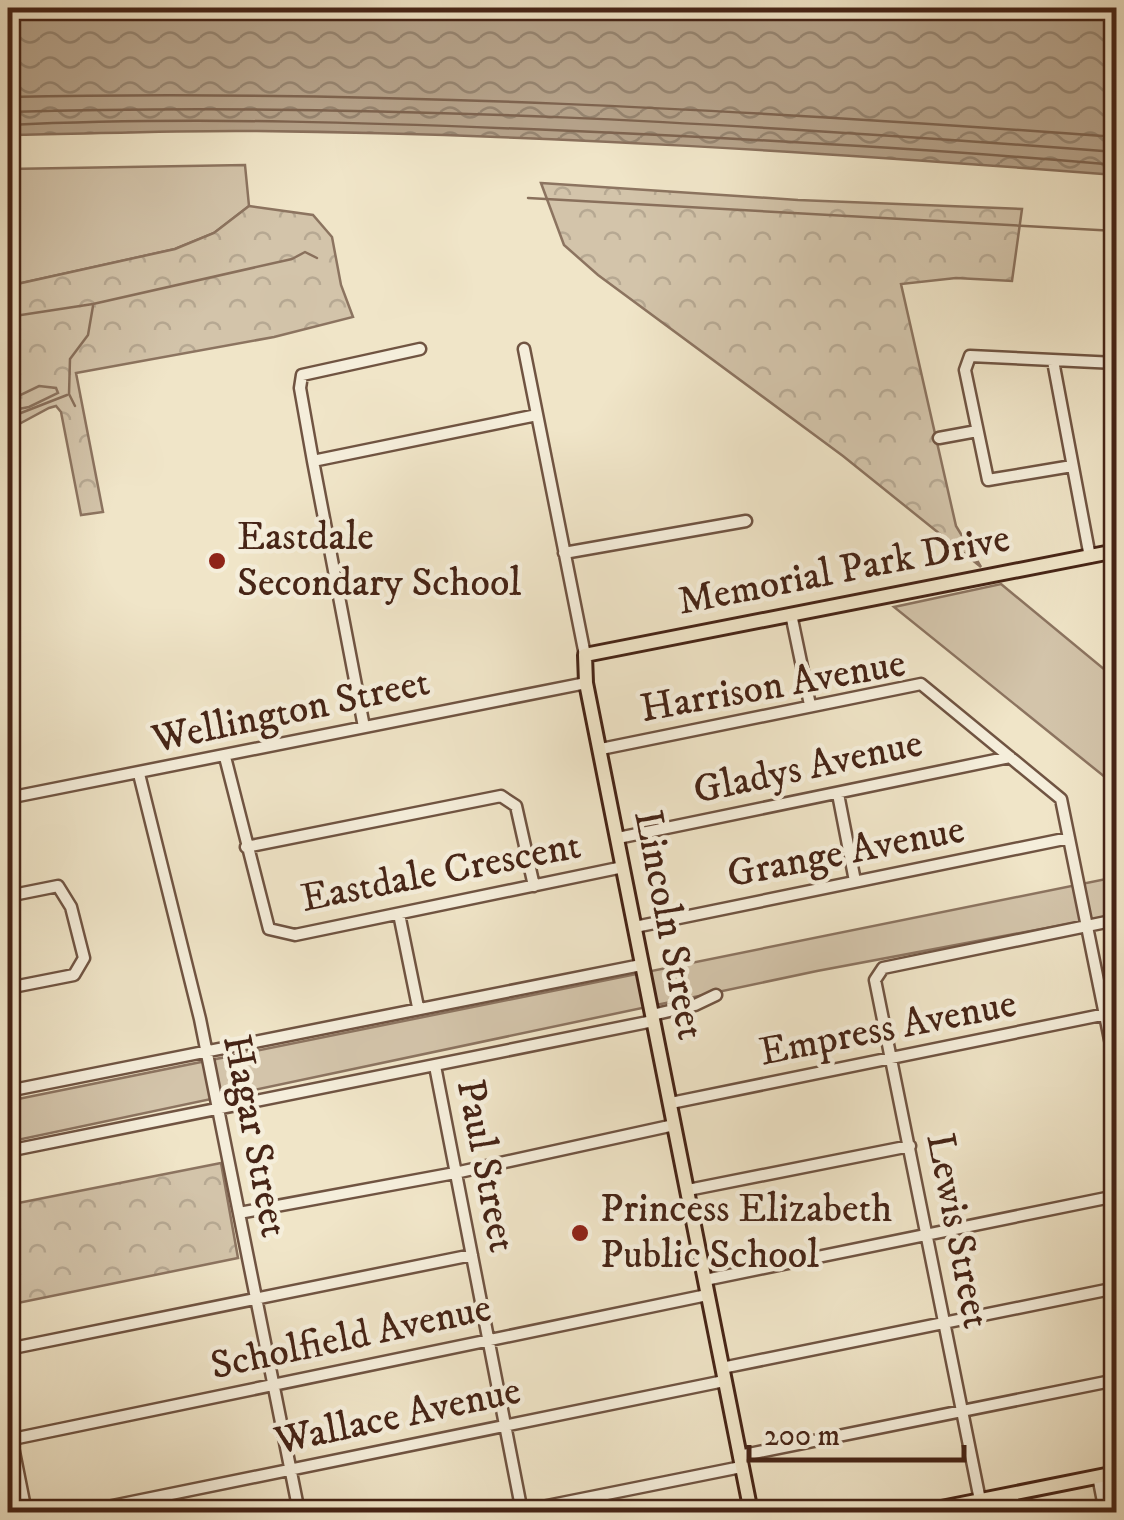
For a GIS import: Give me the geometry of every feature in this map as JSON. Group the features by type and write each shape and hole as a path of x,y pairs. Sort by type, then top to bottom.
{"main road":[{"name":"Memorial Park Drive","path":"585,655 1116,551"},
{"name":"Lincoln Street","path":"585,655 586,683 751,1512"},
{"path":"926,1512 1116,1473"}],"street":[{"path":"364,728 300,388 302,375 420,349"},
{"name":"Lincoln Street","path":"524,350 585,655"},
{"path":"1072,466 988,480 966,370 970,356 1116,363"},
{"path":"1052,361 1090,556"},
{"path":"313,461 536,415"},
{"path":"939,438 977,430"},
{"path":"564,553 746,521"},
{"path":"792,614 810,705"},
{"name":"Wellington Street","path":"8,798 586,683"},
{"name":"Harrison Avenue","path":"600,749 921,684 1062,800 1111,1013 1116,1069"},
{"name":"Eastdale Crescent","path":"225,757 269,930 295,935 623,867"},
{"name":"Gladys Avenue","path":"618,838 1010,757"},
{"name":"Hagar Street","path":"139,774 206,1053 299,1512"},
{"path":"838,794 855,881"},
{"path":"246,847 501,796 516,806 534,886"},
{"name":"Grange Avenue","path":"634,927 1069,838"},
{"path":"8,896 58,886 71,907 84,958 74,975 8,988"},
{"path":"399,914 418,1006"},
{"path":"1088,926 1116,920"},
{"name":"Lewis Street","path":"980,1500 875,980 883,968 1088,926"},
{"path":"8,1090 642,964"},
{"path":"8,1151 653,1018 716,995"},
{"name":"Empress Avenue","path":"671,1103 1111,1013"},
{"name":"Paul Street","path":"435,1066 520,1512"},
{"path":"239,1213 674,1126"},
{"path":"688,1190 910,1146"},
{"name":"Scholfield Avenue","path":"9,1440 489,1340 926,1234 1116,1196"},
{"path":"8,1349 472,1255"},
{"name":"Wallace Avenue","path":"83,1512 505,1426 944,1322 1116,1288"},
{"path":"520,1512 962,1410 1116,1380"},
{"path":"8,1422 26,1512"},
{"path":"1098,1476 1105,1512"},
{"path":"1012,1494 1016,1512"}],"green space":[{"path":"245,165 249,206 214,233 175,249 8,286 8,169"},
{"path":"541,183 798,200 1022,209 1012,281 956,278 901,284 956,526 981,567 843,456 598,275 564,245"},
{"path":"249,206 313,215 332,237 341,285 353,317 274,337 76,373 103,512 81,515 61,412 56,406 8,430 8,286 175,249 214,233"},
{"path":"39,386 56,388 58,393 29,407 8,411 8,401"},
{"path":"1001,584 1116,679 1116,786 894,607"},
{"path":"1116,877 1116,915 817,971 8,1142 8,1101"},
{"path":"221,1163 238,1258 8,1305 8,1205"}],"water":[{"path":"8,8 1055,8 1116,13 1116,175 794,152 472,136 226,131 8,135"}],"waterway":[{"path":"528,198 1116,231"},
{"path":"8,317 93,304 292,259 305,252 317,258"},
{"path":"75,406 69,394 70,359 88,335 93,306"},
{"path":"8,418 67,395"}],"place":[{"name":"Eastdale Secondary School","path":"217,561"},
{"name":"Princess Elizabeth Public School","path":"580,1233"}]}
